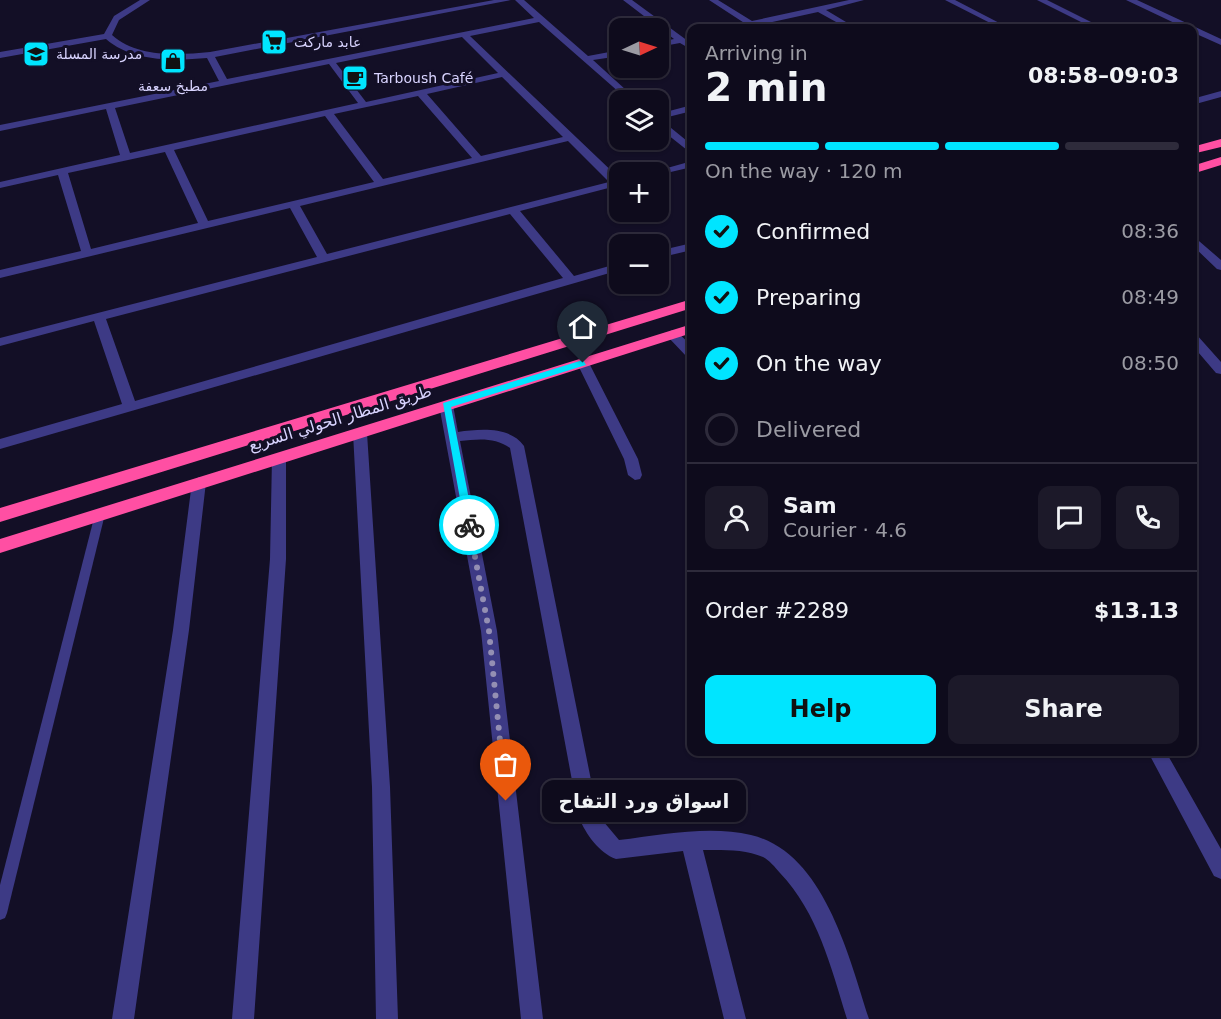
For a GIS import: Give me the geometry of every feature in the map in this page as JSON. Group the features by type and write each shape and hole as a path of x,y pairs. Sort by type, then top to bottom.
{"highway":[{"path":"1197,150 1221,143"},
{"path":"1197,168 1221,160"},
{"name":"طريق المطار الحولي السريع","path":"0,514 687,304"},
{"name":"طريق المطار الحولي السريع","path":"0,546 687,330"},
{"path":"585,335 587,348 602,357"},
{"path":"510,359 523,369 525,382"}],"street":[{"path":"108,36 112,24 119,16 146,0"},
{"path":"108,36 112,41 136,51 174,56 210,56 507,0"},
{"path":"519,0 622,90"},
{"path":"629,1 643,0"},
{"path":"713,0 751,24"},
{"path":"762,24 860,0"},
{"path":"949,0 997,24"},
{"path":"1041,0 1091,24"},
{"path":"1130,0 1177,24"},
{"path":"629,1 687,44"},
{"path":"819,9 845,24"},
{"path":"0,128 332,63 540,19"},
{"path":"1197,34 1220,40"},
{"path":"464,35 609,175"},
{"path":"0,55 108,36"},
{"path":"669,43 681,40"},
{"path":"586,59 609,55"},
{"path":"210,56 225,84"},
{"path":"332,63 364,105"},
{"path":"0,185 504,74"},
{"path":"420,92 478,159"},
{"path":"1197,101 1221,94"},
{"path":"110,107 126,157"},
{"path":"669,114 687,109"},
{"path":"328,113 380,183"},
{"path":"669,131 687,147"},
{"path":"0,274 569,138"},
{"path":"168,148 204,225"},
{"path":"669,169 687,165"},
{"path":"63,171 87,253"},
{"path":"0,342 609,185"},
{"path":"293,203 324,258"},
{"path":"513,210 571,280"},
{"path":"1197,243 1221,267"},
{"path":"669,252 687,247"},
{"path":"0,444 609,269"},
{"path":"99,316 130,407"},
{"path":"672,334 687,349"},
{"path":"1197,343 1221,370"},
{"path":"583,363 628,452 635,475"},
{"path":"446,405 489,631 532,1019"},
{"path":"360,433 381,787 387,1019"},
{"path":"452,437 496,434 508,438 517,446 589,818 602,837 616,850 691,842 744,843 769,849 792,869 815,900 858,1019"},
{"path":"243,1019 278,559 279,458"},
{"path":"123,1019 181,630 198,482"},
{"path":"1159,756 1221,869"},
{"path":"691,842 735,1019"}],"lane":[{"path":"0,913 100,514"}],"way so far":[{"path":"469,525 489,631 506,801"}],"place":[{"name":"عابد ماركت","path":"274,42"},
{"name":"مدرسة المسلة","path":"36,54"},
{"name":"مطبخ سعفة","path":"173,61"},
{"name":"Tarboush Café","path":"355,78"},
{"name":"اسواق ورد التفاح","path":"506,801"}],"route":[{"path":"469,525 446,405 583,363"}]}
